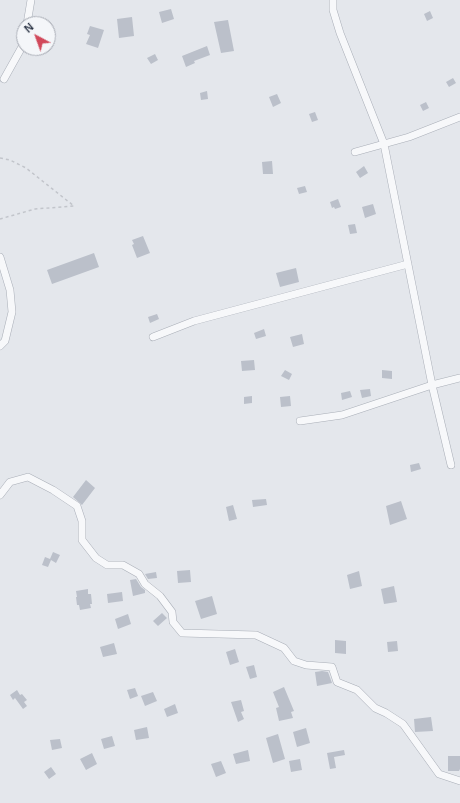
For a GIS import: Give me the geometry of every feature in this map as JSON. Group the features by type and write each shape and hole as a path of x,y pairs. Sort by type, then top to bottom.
{"street":[{"path":"28,16 31,0"},
{"path":"333,0 333,10 340,33 384,144 432,385 451,465"},
{"path":"4,79 17,56"},
{"path":"355,152 409,137 460,117"},
{"path":"0,257 10,290 12,312 5,341 0,346"},
{"path":"153,337 194,321 408,264"},
{"path":"300,421 342,415 432,385 460,378"},
{"path":"0,495 10,482 28,477 53,490 77,506 82,521 82,540 96,558 107,565 123,565 139,574 145,584 160,596 172,612 173,622 182,633 256,634 284,648 294,661 306,665 332,667 337,682 357,690 375,708 403,724 438,774 460,781"}],"path":[{"path":"0,158 10,160 26,168 74,206 35,209 0,219"}],"building":[{"path":"171,9 174,19 162,23 159,12"},
{"path":"430,11 433,18 427,21 424,14"},
{"path":"132,17 134,36 119,38 117,19"},
{"path":"228,20 234,51 221,53 214,22"},
{"path":"90,26 104,30 98,48 86,44 90,35 87,34"},
{"path":"207,46 210,55 194,61 195,63 186,67 182,56"},
{"path":"155,54 158,60 151,64 147,58"},
{"path":"453,78 456,83 449,87 446,82"},
{"path":"207,91 208,99 201,100 200,93"},
{"path":"277,94 281,103 273,107 269,97"},
{"path":"426,102 429,108 423,111 420,105"},
{"path":"315,112 318,120 312,122 309,114"},
{"path":"272,161 273,174 263,174 262,162"},
{"path":"364,166 368,173 360,178 356,172"},
{"path":"305,186 307,192 299,194 297,188"},
{"path":"338,199 341,207 335,209 334,207 332,208 330,202"},
{"path":"373,204 376,214 365,218 362,207"},
{"path":"355,224 357,233 350,234 348,225"},
{"path":"143,236 150,253 137,258 132,245 134,244 132,240"},
{"path":"94,253 99,267 52,284 47,270"},
{"path":"296,268 299,282 280,287 276,273"},
{"path":"157,314 159,319 150,323 148,317"},
{"path":"264,329 266,336 256,339 254,333"},
{"path":"302,334 304,344 293,347 290,337"},
{"path":"254,360 255,370 242,371 241,361"},
{"path":"285,370 292,374 289,380 281,376"},
{"path":"382,370 392,371 392,379 382,378"},
{"path":"370,389 371,396 362,398 360,390"},
{"path":"350,391 352,397 342,400 341,393"},
{"path":"252,396 252,403 244,404 244,397"},
{"path":"290,396 291,406 281,407 280,397"},
{"path":"419,463 421,469 411,472 410,465"},
{"path":"86,480 95,488 82,505 73,497"},
{"path":"266,499 267,505 253,507 252,500"},
{"path":"401,501 407,519 390,525 386,506"},
{"path":"233,505 237,519 229,521 226,507"},
{"path":"53,552 60,555 56,563 51,560 48,567 42,565 45,557 50,559"},
{"path":"190,570 191,582 178,583 177,571"},
{"path":"359,571 362,586 350,589 347,575"},
{"path":"156,572 157,578 148,579 145,574"},
{"path":"136,579 145,590 145,593 133,596 130,580"},
{"path":"394,586 397,602 384,604 381,589"},
{"path":"88,589 88,594 91,594 91,608 80,610 79,605 77,605 76,591"},
{"path":"122,592 123,601 108,603 107,594"},
{"path":"212,596 217,614 201,619 195,601"},
{"path":"162,613 167,618 158,626 153,621"},
{"path":"128,614 131,624 118,629 115,619"},
{"path":"335,640 346,641 346,654 335,653"},
{"path":"397,641 398,651 388,652 387,642"},
{"path":"114,643 117,654 103,657 100,647"},
{"path":"235,649 239,662 230,665 226,652"},
{"path":"254,665 257,677 250,679 246,667"},
{"path":"315,672 328,672 332,683 317,686"},
{"path":"284,687 294,711 291,712 293,718 279,721 276,708 279,707 273,692"},
{"path":"135,688 138,696 130,699 127,690"},
{"path":"17,690 20,695 22,694 27,700 24,702 27,706 23,709 15,698 13,700 10,695"},
{"path":"153,692 157,701 145,706 141,696"},
{"path":"241,700 244,711 241,712 244,719 238,722 231,702"},
{"path":"175,704 178,713 167,717 164,709"},
{"path":"431,717 433,731 415,732 414,719"},
{"path":"147,727 149,738 136,740 134,730"},
{"path":"306,728 310,743 297,747 293,732"},
{"path":"278,734 285,759 273,763 266,738"},
{"path":"112,736 115,746 104,749 101,739"},
{"path":"60,739 62,748 52,750 50,740"},
{"path":"248,750 250,761 236,764 233,754"},
{"path":"344,750 345,755 334,757 336,768 330,769 327,753"},
{"path":"92,753 97,764 86,770 80,759"},
{"path":"448,756 460,756 459,771 448,771"},
{"path":"300,759 302,770 291,772 289,761"},
{"path":"221,761 226,773 216,777 211,764"},
{"path":"51,767 56,774 49,779 44,772"}]}
